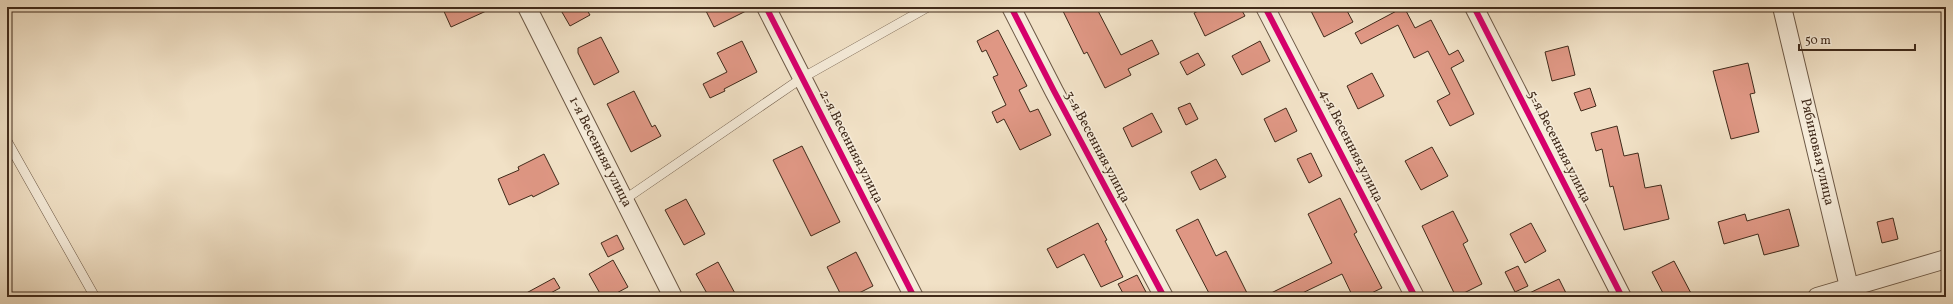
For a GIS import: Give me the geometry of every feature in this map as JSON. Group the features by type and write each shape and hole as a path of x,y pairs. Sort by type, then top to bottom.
{"street":[{"name":"1-я Весенняя улица","path":"527,7 674,297"},
{"name":"2-я Весенняя улица","path":"766,7 914,297"},
{"name":"3-я Весенняя улица","path":"1011,7 1164,297"},
{"name":"4-я Весенняя улица","path":"1265,7 1415,297"},
{"name":"5-я Весенняя улица","path":"1474,7 1622,297"},
{"name":"Рябиновая улица","path":"1782,7 1851,292"},
{"path":"1817,297 1851,292 1946,259"}],"lane":[{"path":"624,200 802,78 928,7"},
{"path":"7,141 95,297"}],"building":[{"path":"442,7 495,7 451,27"},
{"path":"559,7 585,7 590,15 570,26"},
{"path":"704,7 754,7 714,27"},
{"path":"1061,7 1096,7 1121,55 1152,40 1159,54 1128,69 1131,75 1105,88 1087,52 1084,54"},
{"path":"1206,7 1240,7 1245,16 1205,36 1194,13"},
{"path":"1309,7 1345,7 1353,22 1324,37"},
{"path":"1404,7 1415,28 1431,20 1449,55 1458,50 1464,61 1451,68 1474,114 1450,126 1437,101 1450,94 1428,51 1414,58 1398,25 1361,44 1355,33"},
{"path":"998,30 1027,86 1019,90 1030,112 1038,109 1051,135 1020,150 1004,119 997,123 992,112 1006,105 993,77 998,75 986,50 982,52 977,41"},
{"path":"601,37 619,72 594,85 578,53 578,48"},
{"path":"742,41 757,72 710,98 703,84 727,72 717,53"},
{"path":"1260,41 1270,61 1242,75 1232,56"},
{"path":"1568,46 1575,75 1552,81 1545,52"},
{"path":"1198,53 1205,65 1187,75 1180,62"},
{"path":"1748,63 1755,93 1750,94 1759,132 1731,139 1713,71"},
{"path":"1372,73 1384,96 1358,109 1347,86"},
{"path":"1590,88 1596,106 1581,111 1574,93"},
{"path":"634,91 652,127 655,125 661,136 631,152 607,104"},
{"path":"1190,103 1198,119 1186,125 1178,108"},
{"path":"1286,108 1297,131 1275,142 1264,119"},
{"path":"1152,113 1162,132 1132,147 1123,128"},
{"path":"1617,126 1624,156 1638,153 1645,188 1661,185 1669,219 1624,230 1613,186 1610,187 1602,149 1596,151 1591,133"},
{"path":"802,146 840,222 811,236 773,160"},
{"path":"1432,147 1448,176 1421,190 1405,161"},
{"path":"1311,153 1322,176 1309,183 1297,159"},
{"path":"544,154 559,184 533,197 532,195 509,205 498,179 519,170 518,167"},
{"path":"1216,159 1226,177 1200,190 1191,172"},
{"path":"1340,198 1357,232 1354,234 1382,288 1363,297 1353,297 1342,274 1294,297 1263,297 1332,263 1308,214"},
{"path":"686,199 705,234 684,245 665,210"},
{"path":"1789,209 1799,246 1764,255 1758,234 1724,244 1718,222 1745,214 1747,221"},
{"path":"1453,211 1468,241 1463,244 1482,284 1456,297 1422,226"},
{"path":"1893,218 1898,239 1882,243 1877,222"},
{"path":"1198,219 1216,256 1226,251 1249,297 1211,297 1176,230"},
{"path":"1098,223 1107,240 1105,241 1123,277 1101,287 1084,254 1057,268 1047,249"},
{"path":"1531,223 1546,251 1525,263 1510,234"},
{"path":"617,235 624,249 608,257 601,243"},
{"path":"856,252 873,286 851,297 842,297 827,267"},
{"path":"613,260 628,287 609,297 602,297 589,274"},
{"path":"1674,261 1693,297 1665,297 1652,272"},
{"path":"718,262 737,297 709,297 696,274"},
{"path":"1518,266 1528,286 1515,292 1505,272"},
{"path":"1137,275 1146,292 1136,297 1125,297 1118,284"},
{"path":"554,278 560,288 543,297 519,297"},
{"path":"1559,279 1568,297 1521,297"}],"cycle path":[{"path":"766,7 914,297"},
{"path":"1011,7 1164,297"},
{"path":"1265,7 1415,297"},
{"path":"1474,7 1622,297"}]}
